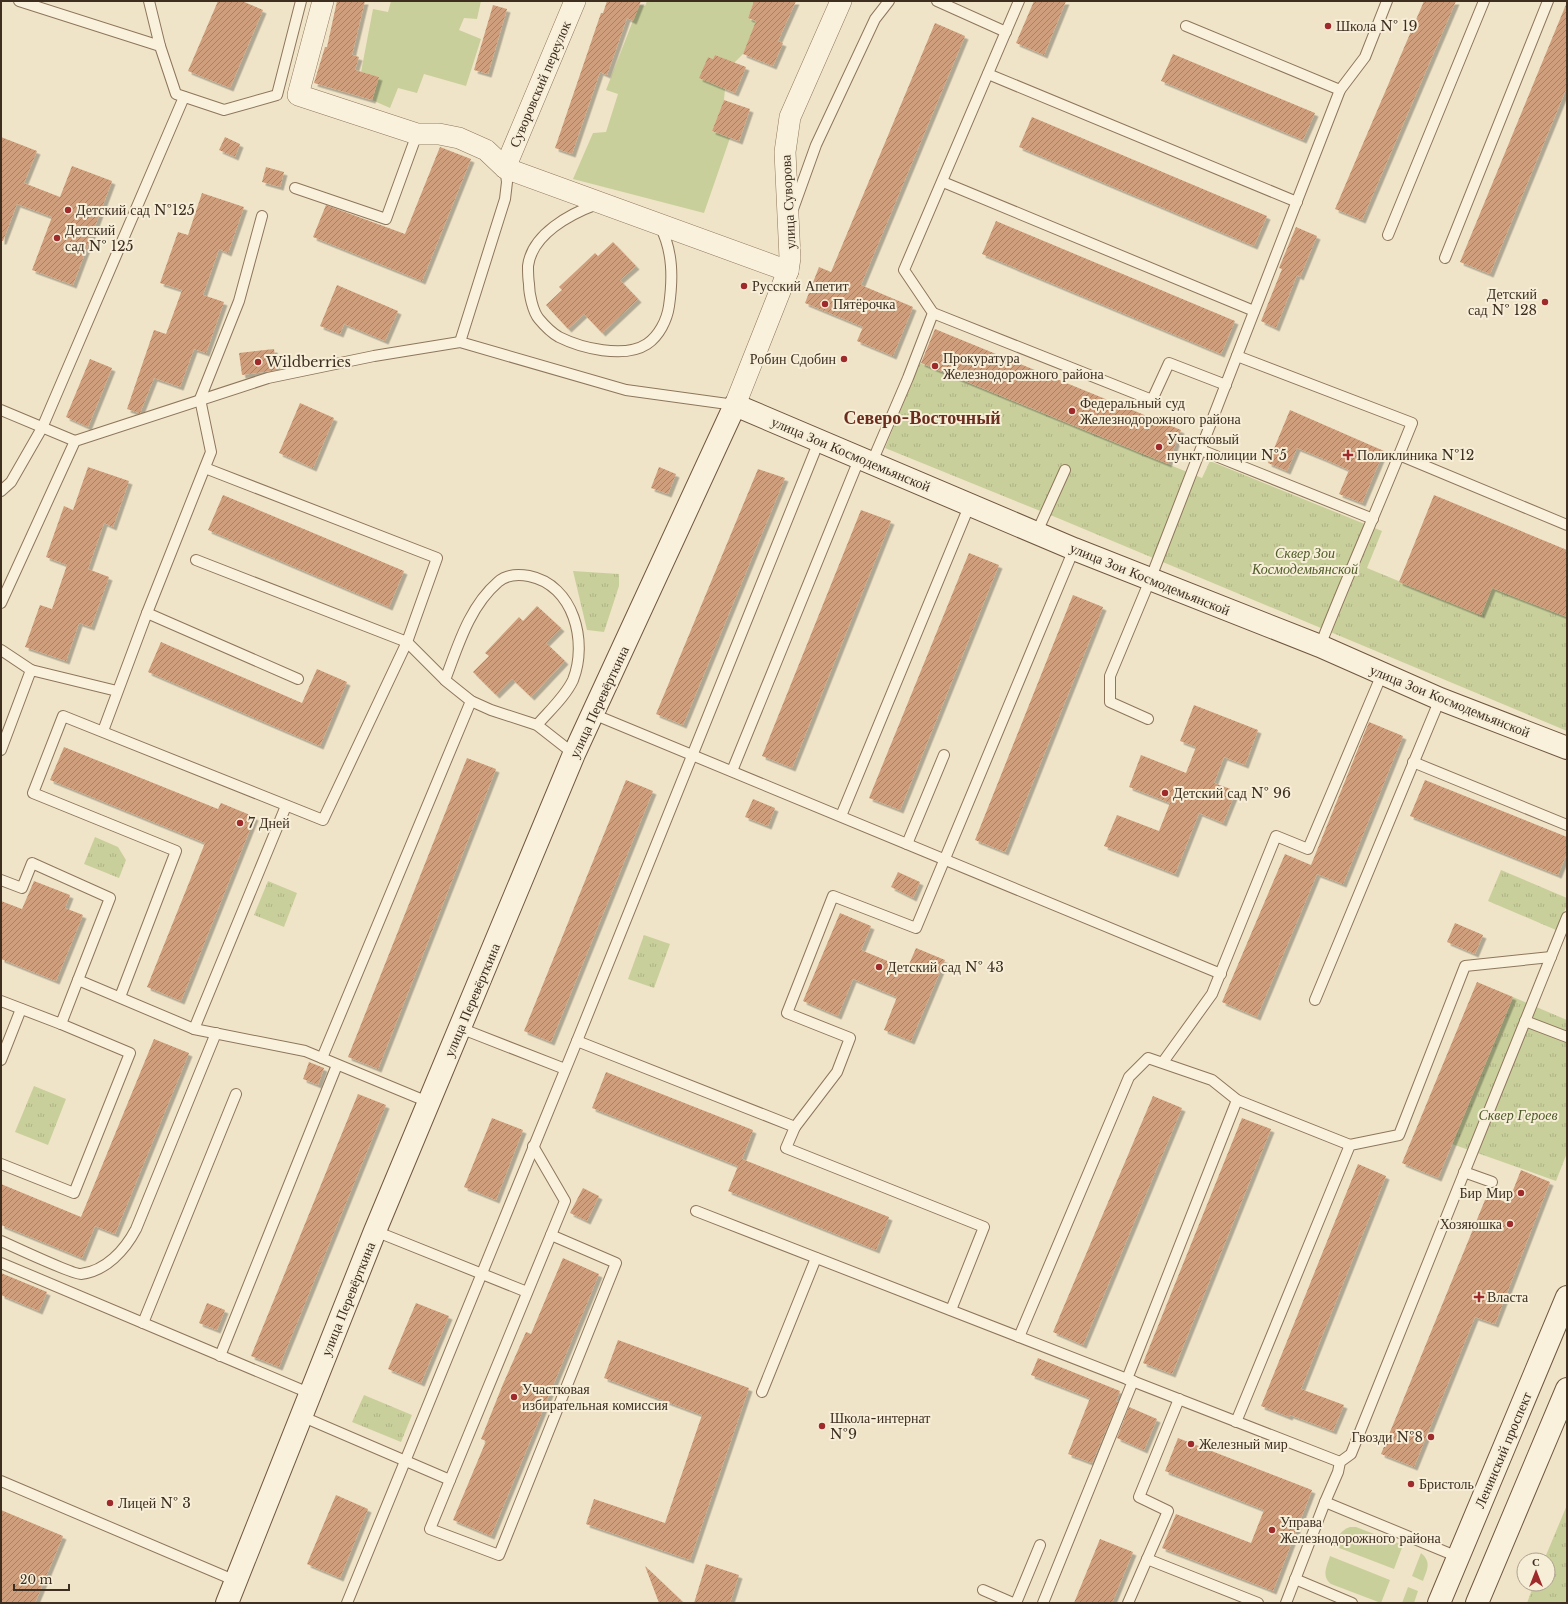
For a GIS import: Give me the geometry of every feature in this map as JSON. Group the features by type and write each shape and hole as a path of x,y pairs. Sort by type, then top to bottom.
{"street":[{"path":"323,1 298,95 417,134 439,134 459,138 473,143 497,158 505,168 788,271"},
{"name":"Суворовский переулок","path":"505,168 575,1"},
{"name":"улица Суворова","path":"736,405 788,271 790,258 784,152 790,117 841,1"},
{"name":"улица Зои Космодемьянской","path":"736,405 1074,549 1320,646 1440,699 1567,748"},
{"name":"улица Перевёрткина","path":"226,1603 375,1231 574,754 736,405"},
{"name":"Ленинский проспект","path":"1439,1603 1567,1297"},
{"path":"1477,1603 1567,1389"}],"lane":[{"path":"19,1 160,46"},
{"path":"149,1 160,46 176,94 224,110 277,95 301,1"},
{"path":"788,222 816,145 875,19 889,1"},
{"path":"937,1 1006,32"},
{"path":"1019,1 943,182 904,270 933,313 1152,400 1169,363 1226,385"},
{"path":"1148,719 1110,702 1110,676 1150,580 1340,90 1365,57 1387,1"},
{"path":"1388,235 1484,1"},
{"path":"1445,258 1548,1"},
{"path":"1186,26 1340,90"},
{"path":"988,74 1297,202"},
{"path":"1,491 11,482 42,428 184,97"},
{"path":"295,188 386,220 417,134"},
{"path":"460,342 505,199 507,182 505,168"},
{"path":"943,182 1254,311"},
{"path":"601,202 583,209 565,219 546,233 535,246 528,265 529,294 538,318 558,336 586,348 610,351 632,350 646,345 656,336 661,328 667,315 671,293 671,265 669,247 659,224"},
{"path":"103,731 147,612 212,452 200,399 239,301 262,216"},
{"path":"732,771 866,460 908,378 933,313"},
{"path":"1,410 75,441 268,378 374,356 460,342 626,390 736,405"},
{"path":"1237,356 1412,423 1373,519 1349,572 1320,646"},
{"path":"1,603 75,441"},
{"path":"347,1603 577,1041 819,441"},
{"path":"1201,450 1373,519"},
{"path":"1398,455 1567,525"},
{"path":"120,997 176,851 33,793 63,716 323,820 407,642 437,558 205,468"},
{"path":"1037,532 1065,470"},
{"path":"841,816 970,504"},
{"path":"952,1310 984,1227 786,1148 795,1127 837,1072 850,1038 787,1013 833,896 916,928 1074,549"},
{"path":"196,560 407,642 445,680 471,701 491,710 537,725 574,754"},
{"path":"445,680 465,627 484,597 498,582 506,577 520,575 533,577 548,582 568,603 575,620 578,645 576,666 572,680 562,698 537,725"},
{"path":"147,612 298,679"},
{"path":"1,650 31,670 117,691"},
{"path":"1,750 31,670"},
{"path":"1162,1062 1212,994 1276,836 1308,849 1382,674"},
{"path":"1315,1000 1440,699"},
{"path":"322,1058 471,701"},
{"path":"593,714 1221,974"},
{"path":"907,844 944,755"},
{"path":"1413,762 1567,825"},
{"path":"194,1029 286,806"},
{"path":"1,880 22,888 32,863 110,898 61,1024"},
{"path":"1286,1603 1338,1472 1340,1462 1351,1454 1567,917"},
{"path":"1019,1337 1129,1077 1148,1058 1212,1080 1237,1100 1350,1145 1399,1134 1465,966 1551,957"},
{"path":"78,980 194,1029 305,1051 428,1102"},
{"path":"1,1001 130,1053 74,1193 1,1164"},
{"path":"1,1060 21,1009"},
{"path":"1525,1021 1567,1038"},
{"path":"460,1028 565,1069"},
{"path":"1,1241 79,1274 95,1270 114,1259 130,1240 136,1229 216,1033"},
{"path":"577,1041 795,1127"},
{"path":"220,1356 337,1065"},
{"path":"143,1323 236,1094"},
{"path":"1044,1603 1237,1100"},
{"path":"1236,1422 1350,1145"},
{"path":"534,1146 565,1201 430,1528 499,1555 616,1263 551,1235"},
{"path":"1464,1172 1492,1182"},
{"path":"696,1211 1340,1462"},
{"path":"375,1231 527,1292"},
{"path":"762,1392 816,1258"},
{"path":"1,1263 309,1393"},
{"path":"1128,1603 1168,1511 1139,1497 1179,1399"},
{"path":"300,1416 450,1480"},
{"path":"1,1481 236,1581"},
{"path":"1325,1502 1458,1557"},
{"path":"1016,1603 1040,1545"},
{"path":"1147,1559 1258,1603"},
{"path":"1295,1579 1352,1603"},
{"path":"983,1590 1013,1603"}],"green space":[{"path":"391,1 481,1 477,19 464,18 459,30 481,39 466,86 424,74 417,93 398,88 390,108 372,100 379,77 361,72 373,9 388,12"},
{"path":"647,1 771,1 753,4 748,18 757,23 743,54 734,63 715,55 713,59 708,57 700,78 725,89 724,100 712,131 730,138 704,213 573,179 593,133 606,132 618,94 606,90 639,5 645,6"},
{"name":"Сквер Зои Космодемьянской","path":"920,363 1202,478 1210,461 1382,531 1367,568 1481,615 1492,588 1567,617 1567,731 1060,519 885,448"},
{"path":"573,571 619,574 619,586 604,632 587,630"},
{"path":"95,837 118,847 126,860 119,878 84,864"},
{"path":"1501,870 1567,898 1567,905 1556,930 1488,901"},
{"path":"268,881 297,893 284,927 254,915"},
{"path":"644,935 670,944 654,988 628,979"},
{"name":"Сквер Героев","path":"1513,997 1567,1020 1567,1153 1556,1181 1452,1144"},
{"path":"34,1086 66,1099 48,1145 15,1132"},
{"path":"364,1395 412,1415 401,1442 352,1422"},
{"path":"1567,1505 1567,1603 1527,1603 1531,1592 1556,1592 1556,1552 1547,1552"},
{"path":"1350,1527 1356,1527 1403,1545 1394,1569 1334,1546 1340,1534"},
{"path":"1421,1553 1428,1563 1423,1581 1412,1576"},
{"path":"1330,1556 1390,1580 1381,1603 1331,1584 1326,1578 1325,1574"},
{"path":"1408,1587 1418,1591 1414,1603 1402,1603"}],"building":[{"path":"218,1 242,1 263,10 230,88 188,71"},
{"path":"337,1 365,1 352,55 359,57 355,70 379,77 372,100 314,83 325,47 327,47"},
{"path":"607,1 641,1 633,21 627,18 607,75 600,72 572,154 555,148 601,13 603,13"},
{"path":"754,1 796,1 778,41 783,43 773,66 743,54 756,21 748,18"},
{"path":"1034,1 1066,1 1044,55 1016,43"},
{"path":"1424,1 1456,1 1362,220 1335,209"},
{"path":"1567,2 1567,87 1490,274 1460,262"},
{"path":"493,5 507,9 488,74 474,70"},
{"path":"935,23 965,36 861,285 913,307 893,356 857,341 863,327 805,303 819,267 831,272"},
{"path":"1173,54 1315,113 1303,140 1161,81"},
{"path":"715,55 746,67 735,93 699,78 708,57 713,59"},
{"path":"724,100 750,109 739,141 712,131"},
{"path":"1032,117 1267,216 1254,246 1019,147"},
{"name":"Детский сад №125","path":"1,137 37,151 24,183 60,197 72,166 112,181 73,285 32,270 52,217 17,204 3,241 1,241"},
{"path":"225,137 240,144 235,157 219,150"},
{"path":"440,147 471,159 422,281 313,237 326,205 405,234"},
{"path":"266,167 284,172 280,187 262,182"},
{"path":"202,193 244,207 228,253 219,249 203,295 224,302 206,353 194,349 180,387 154,378 139,413 127,409 154,330 166,334 182,290 160,283 178,232 188,235"},
{"path":"996,221 1235,321 1221,354 982,254"},
{"path":"1296,227 1317,236 1300,277 1297,275 1276,328 1261,321 1282,269 1279,268"},
{"path":"613,242 636,266 620,280 638,299 602,333 584,314 568,329 546,305 562,290 559,287 595,253 598,256"},
{"path":"337,285 398,311 385,341 344,324 340,334 320,326"},
{"path":"935,329 1181,430 1168,464 921,363"},
{"name":"Wildberries","path":"274,349 277,370 242,375 239,353"},
{"path":"90,359 112,368 88,427 66,417"},
{"path":"300,403 334,418 313,468 279,453"},
{"name":"Поликлиника №12","path":"1290,410 1384,451 1362,503 1339,494 1349,470 1324,459 1297,448 1287,471 1268,463"},
{"path":"88,467 129,481 113,527 104,523 88,569 109,577 91,627 79,623 66,661 25,647 40,605 52,609 67,565 46,557 64,506 73,510"},
{"path":"659,467 676,474 668,494 651,488"},
{"path":"758,469 785,478 683,725 656,714"},
{"path":"223,495 404,571 389,607 208,530"},
{"path":"1434,495 1567,550 1567,617 1492,588 1481,615 1399,582"},
{"path":"861,510 891,521 792,768 762,756"},
{"path":"969,553 999,565 900,810 869,798"},
{"path":"1073,595 1103,607 1005,852 975,840"},
{"path":"537,606 561,628 546,643 565,661 531,697 512,679 496,695 473,672 489,656 485,653 519,617 523,621"},
{"path":"161,642 302,703 317,669 347,682 320,746 148,672"},
{"path":"1194,705 1258,730 1245,765 1224,757 1214,783 1236,791 1223,823 1199,813 1175,874 1104,846 1117,815 1159,831 1170,803 1129,787 1141,755 1186,773 1196,747 1180,741"},
{"path":"1369,722 1403,736 1343,884 1317,874 1257,1017 1222,1002 1285,854 1311,865"},
{"path":"64,747 218,809 221,803 255,817 181,1001 147,987 205,843 50,780"},
{"path":"467,758 496,769 378,1069 348,1057"},
{"path":"626,780 653,791 551,1042 524,1031"},
{"path":"1425,780 1567,837 1567,853 1558,875 1410,816"},
{"path":"753,799 775,808 768,826 745,817"},
{"path":"898,872 920,882 913,898 891,887"},
{"path":"34,881 70,895 65,908 83,915 56,981 1,959 1,901 22,909"},
{"path":"840,913 871,926 861,950 907,969 916,948 945,960 911,1041 884,1030 897,997 853,979 838,1016 803,1001"},
{"path":"1455,923 1483,935 1475,954 1447,942"},
{"path":"1477,982 1513,997 1438,1178 1402,1163"},
{"path":"154,1039 189,1053 115,1234 95,1226 82,1258 1,1225 1,1184 81,1217"},
{"path":"309,1062 324,1068 318,1085 303,1079"},
{"path":"606,1072 753,1130 742,1159 889,1217 876,1250 728,1191 738,1166 592,1108"},
{"path":"358,1094 386,1105 279,1367 251,1356"},
{"path":"1153,1096 1182,1108 1083,1345 1053,1332"},
{"path":"492,1118 523,1130 496,1200 464,1187"},
{"path":"1242,1118 1271,1129 1172,1374 1143,1363"},
{"path":"1358,1164 1386,1176 1301,1389 1344,1405 1333,1431 1290,1415 1289,1417 1261,1406"},
{"path":"1521,1170 1550,1182 1495,1324 1475,1317 1414,1467 1381,1454 1487,1195 1508,1203"},
{"path":"583,1188 599,1196 587,1221 570,1213"},
{"path":"563,1258 599,1274 491,1536 453,1520 486,1441 481,1439 503,1384 526,1332 531,1334"},
{"path":"1,1273 47,1292 39,1311 1,1295"},
{"path":"207,1303 225,1310 217,1330 199,1323"},
{"path":"416,1303 449,1316 421,1383 388,1369"},
{"path":"618,1340 749,1388 690,1560 586,1524 594,1499 665,1523 702,1415 604,1378"},
{"path":"1038,1358 1120,1391 1116,1401 1118,1402 1092,1463 1068,1454 1090,1398 1031,1375"},
{"path":"1129,1407 1157,1419 1144,1450 1117,1438"},
{"path":"1178,1438 1312,1490 1273,1591 1162,1548 1176,1514 1251,1543 1264,1510 1165,1471"},
{"path":"336,1495 368,1509 340,1578 307,1564"},
{"path":"1,1510 63,1536 35,1603 1,1603"},
{"path":"1100,1539 1133,1552 1112,1603 1074,1603"},
{"path":"706,1564 739,1575 730,1603 694,1603"},
{"path":"645,1566 684,1603 659,1603"}],"place":[{"name":"Школа № 19","path":"1328,26"},
{"name":"Детский сад №125","path":"68,210"},
{"name":"Детский сад № 125","path":"57,238"},
{"name":"Русский Апетит","path":"744,286"},
{"name":"Детский сад № 128","path":"1545,302"},
{"name":"Пятёрочка","path":"825,304"},
{"name":"Робин Сдобин","path":"844,359"},
{"name":"Wildberries","path":"258,362"},
{"name":"Прокуратура Железнодорожного района","path":"935,366"},
{"name":"Федеральный суд Железнодорожного района","path":"1072,411"},
{"name":"Участковый пункт полиции №5","path":"1159,447"},
{"name":"Поликлиника №12","path":"1348,455"},
{"name":"Детский сад № 96","path":"1165,793"},
{"name":"7 Дней","path":"240,823"},
{"name":"Детский сад № 43","path":"879,967"},
{"name":"Бир Мир","path":"1521,1193"},
{"name":"Хозяюшка","path":"1510,1224"},
{"name":"Власта","path":"1479,1297"},
{"name":"Участковая избирательная комиссия","path":"514,1397"},
{"name":"Школа-интернат №9","path":"822,1426"},
{"name":"Гвозди №8","path":"1431,1437"},
{"name":"Железный мир","path":"1191,1444"},
{"name":"Бристоль","path":"1411,1484"},
{"name":"Лицей № 3","path":"110,1503"},
{"name":"Управа Железнодорожного района","path":"1272,1530"}],"district":[{"name":"Северо-Восточный","path":"922,418"}]}
